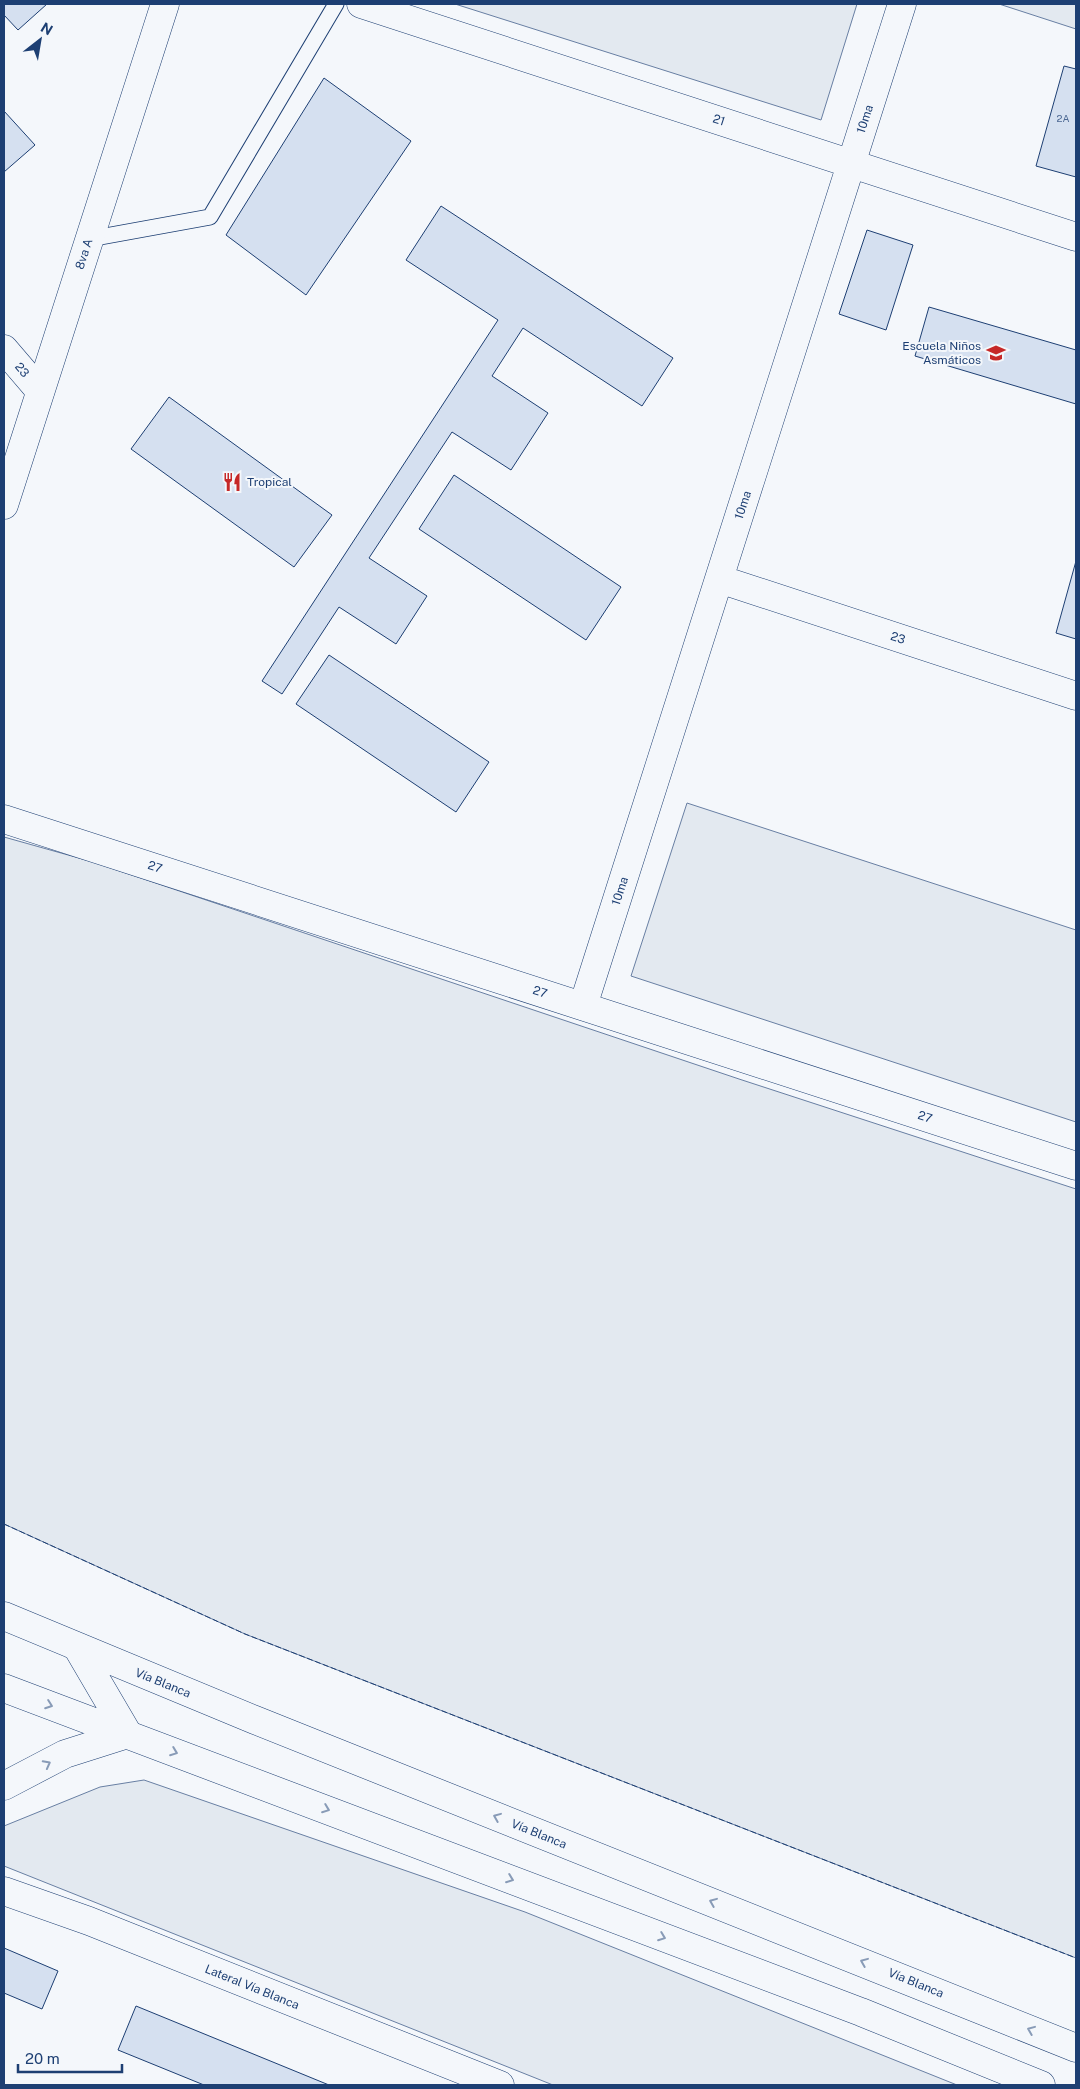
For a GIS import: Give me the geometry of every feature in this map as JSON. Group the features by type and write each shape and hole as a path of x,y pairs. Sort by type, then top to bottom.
{"main road":[{"name":"8va A","path":"4,505 164,4"},
{"name":"21","path":"361,4 1076,237"},
{"name":"10ma","path":"583,1006 902,4"},
{"name":"23","path":"4,349 40,391"},
{"name":"23","path":"719,579 1076,696"},
{"name":"27","path":"4,819 1076,1166"},
{"path":"4,1608 77,1647 128,1734"},
{"name":"Vía Blanca","path":"4,1616 255,1720 1076,2048"},
{"path":"4,1688 861,2012 1041,2085"},
{"path":"4,1786 66,1754 128,1734"},
{"name":"Lateral Vía Blanca","path":"4,1891 89,1921 500,2085"}],"lane":[{"path":"89,239 210,217 336,4"}],"shaded area":[{"path":"455,4 857,4 821,120"},
{"path":"999,4 1076,4 1076,29"},
{"path":"687,803 1076,930 1076,1122 631,976"},
{"path":"4,837 93,862 739,1079 1076,1189 1076,1958 245,1634 4,1524"},
{"path":"144,1780 525,1912 957,2085 553,2085 4,1866 4,1826 100,1787"}],"building":[{"path":"4,4 47,4 18,30 4,15"},
{"path":"1064,66 1076,69 1076,177 1036,166"},
{"path":"324,78 411,141 306,295 226,235"},
{"path":"4,111 35,145 4,172"},
{"path":"441,206 673,358 642,406 523,328 492,376 548,413 511,470 452,432 369,558 427,596 396,644 339,607 282,694 262,681 498,320 406,260"},
{"path":"867,230 913,245 886,330 839,314"},
{"name":"Escuela Niños Asmáticos","path":"929,307 1076,350 1076,404 915,356"},
{"name":"Tropical","path":"169,397 332,515 294,567 131,449"},
{"path":"454,475 621,587 586,640 419,529"},
{"path":"1076,561 1076,639 1056,633"},
{"path":"329,655 489,762 456,812 296,704"},
{"path":"4,1948 58,1971 42,2009 4,1993"},
{"path":"136,2006 329,2085 204,2085 118,2050"}],"fence":[{"path":"4,1524 245,1634 1076,1958"}],"place":[{"name":"Escuela Niños Asmáticos","path":"996,353"},
{"name":"Tropical","path":"232,482"}]}
